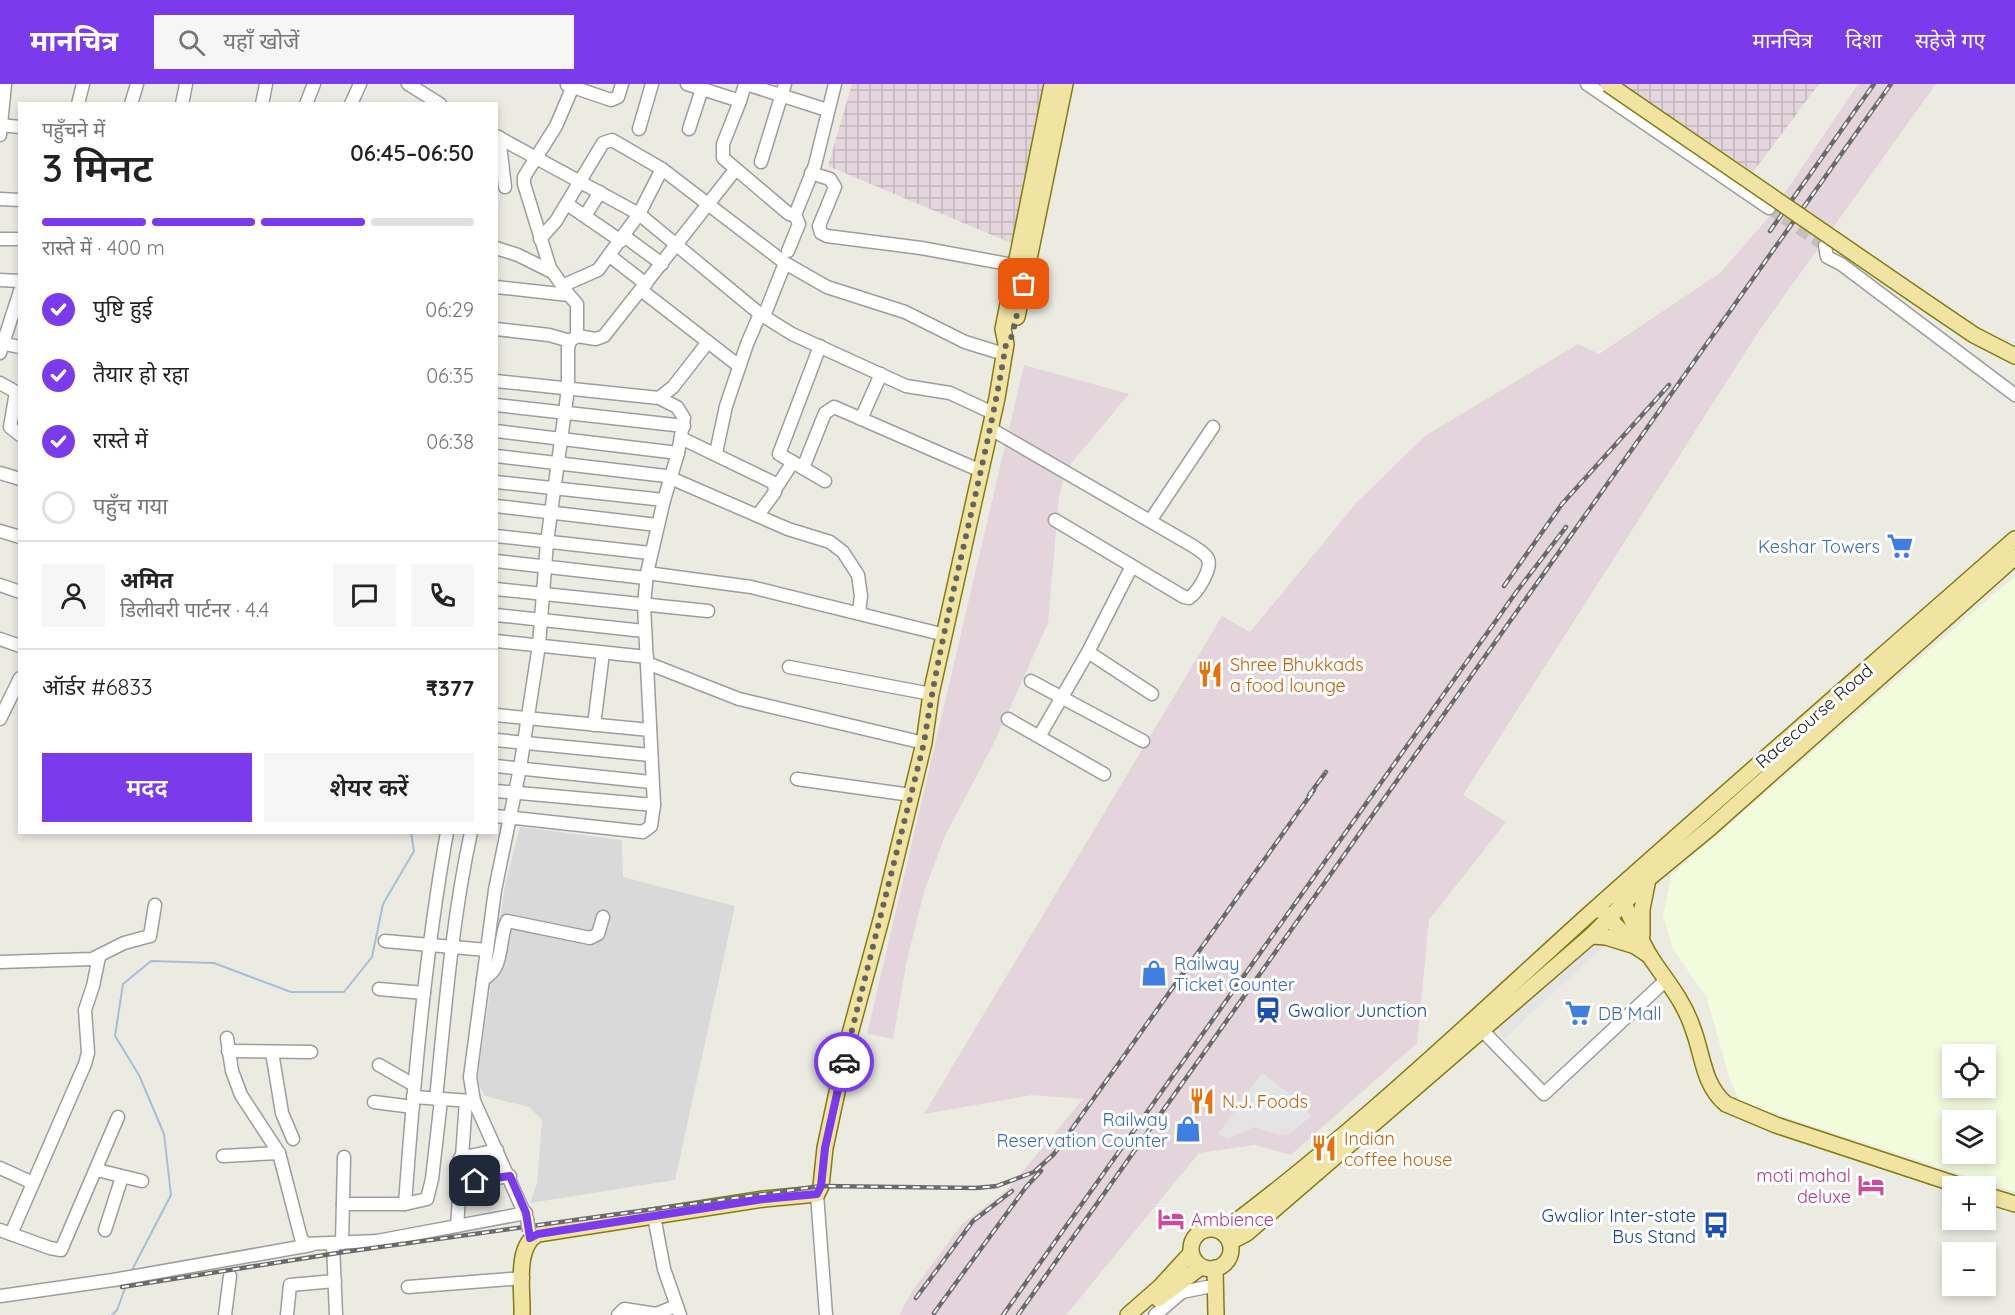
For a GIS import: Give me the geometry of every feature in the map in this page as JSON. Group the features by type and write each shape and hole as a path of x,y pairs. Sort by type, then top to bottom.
{"main road":[{"path":"1023,267 1052,84"},
{"path":"528,1225 538,1234 817,1194 821,1186 825,1148 848,1041 924,743 931,694 992,421 1005,349 1003,329 1023,267 1065,84"},
{"path":"1608,84 1974,335 2015,356"},
{"name":"Racecourse Road","path":"1619,899 2015,539"},
{"name":"Racecourse Road","path":"1619,899 1648,879 1710,828 2015,557"},
{"path":"1638,941 1648,879"},
{"path":"1226,1237 1619,899 1638,941"},
{"path":"1603,912 1638,941 1667,979 1686,1010 1712,1090 1726,1104 1776,1125 1942,1180"},
{"path":"1128,1315 1160,1287 1191,1252 1193,1240 1203,1231 1209,1229 1226,1237 1247,1233 1591,936 1603,912"},
{"path":"1591,936 1638,941"},
{"path":"1996,1198 2015,1204"},
{"path":"522,1315 524,1252 528,1225"},
{"path":"1140,1315 1208,1268 1226,1262 1231,1249 1226,1237"},
{"path":"1191,1252 1208,1268 1216,1315"},
{"path":"1206,1315 1208,1268"}],"street":[{"path":"5,84 1,128 18,127"},
{"path":"78,102 83,84"},
{"path":"132,102 137,84"},
{"path":"182,102 186,84"},
{"path":"262,102 267,84"},
{"path":"307,102 314,84"},
{"path":"352,102 360,84"},
{"path":"408,84 437,102"},
{"path":"457,1226 460,1158 470,1101 470,1077 503,817 515,793 539,645 544,567 577,304 552,272 540,239 524,177 535,156 556,126 571,85 611,100 618,97 622,84"},
{"path":"639,129 652,84"},
{"path":"687,84 740,101"},
{"path":"795,215 789,214 735,170 723,158 723,151 746,84 783,90 827,110"},
{"path":"716,453 726,406 739,366 799,224 795,215 811,173 835,84"},
{"path":"1587,84 1769,208"},
{"path":"688,129 702,89"},
{"path":"761,162 783,90"},
{"path":"498,136 639,214 762,315 820,346 906,386 950,393 1205,554 1209,561 1208,568 1194,594 1189,598 1056,520"},
{"path":"498,136 505,187"},
{"path":"540,239 551,229 607,140 612,140 662,169 708,205 786,257 826,287 906,312 965,342 1005,349"},
{"path":"502,165 515,146"},
{"path":"498,287 566,290 593,274 610,256 639,214 662,169"},
{"path":"498,329 573,338 596,339 604,336 735,170"},
{"path":"811,173 830,179 835,187 819,226 821,233 827,236 921,248 1023,267"},
{"path":"585,216 600,192"},
{"path":"0,199 18,200"},
{"path":"567,204 662,264"},
{"path":"0,239 18,239"},
{"path":"1825,246 1827,257 1841,264 2015,395"},
{"path":"498,249 518,255 552,272"},
{"path":"610,256 643,287 739,366"},
{"path":"0,280 18,281"},
{"path":"18,297 1,347 18,347"},
{"path":"659,398 673,387 708,342"},
{"path":"820,346 779,454 825,481"},
{"path":"861,419 881,374"},
{"path":"498,381 659,398 682,413 682,432 678,453 657,525 646,576 644,632 654,805 651,826 643,832 503,817"},
{"path":"0,383 16,392 10,427 18,433"},
{"path":"498,405 565,413 682,432 716,453 774,483 776,488"},
{"path":"758,515 776,488 798,465 825,413 834,407 981,471"},
{"path":"1150,521 1213,427"},
{"path":"498,431 678,453"},
{"path":"498,456 658,474 788,529 830,542 843,552 852,564 861,586 859,612"},
{"path":"0,473 18,478"},
{"path":"498,482 664,500"},
{"path":"498,506 657,525"},
{"path":"0,531 18,536"},
{"path":"498,536 650,553"},
{"path":"498,561 751,587 945,635"},
{"path":"1041,735 1088,652 1132,566"},
{"path":"0,585 18,591"},
{"path":"498,589 708,611"},
{"path":"498,615 644,632"},
{"path":"0,639 18,645"},
{"path":"498,641 647,660 739,699 924,743"},
{"path":"1088,652 1152,694"},
{"path":"594,725 603,653"},
{"path":"789,667 931,694"},
{"path":"0,719 3,700 18,681"},
{"path":"1031,681 1143,741"},
{"path":"498,715 650,730"},
{"path":"1008,719 1041,735 1104,774"},
{"path":"498,740 650,755"},
{"path":"498,766 651,782"},
{"path":"797,779 911,795"},
{"path":"498,791 654,805"},
{"path":"405,1204 413,1096 429,945 447,834"},
{"path":"343,1204 405,1204 423,1201 430,1193 451,947 460,883 471,834"},
{"path":"0,962 99,957 116,946 150,936 155,905"},
{"path":"483,979 496,969 507,921 590,938 598,934 603,917"},
{"path":"385,942 487,950"},
{"path":"99,957 85,1010 88,1053 85,1064 33,1184 5,1232 61,1250 118,1117"},
{"path":"1482,1030 1544,1094 1667,979"},
{"path":"378,989 424,993"},
{"path":"311,1052 272,1052 227,1045 241,1095 279,1154 301,1238 303,1242 311,1245"},
{"path":"272,1052 282,1113 293,1139"},
{"path":"378,1065 413,1096"},
{"path":"374,1102 413,1096 470,1101"},
{"path":"0,1296 311,1245 377,1241 457,1226 528,1225 510,1176 470,1101"},
{"path":"460,1158 497,1150"},
{"path":"223,1156 279,1154"},
{"path":"336,1315 337,1244 343,1204 345,1157"},
{"path":"0,1168 33,1184"},
{"path":"97,1170 142,1181"},
{"path":"458,1184 510,1176"},
{"path":"105,1230 122,1177"},
{"path":"817,1194 826,1315"},
{"path":"618,1315 624,1310 656,1314 678,1310 664,1269 654,1216"},
{"path":"225,1315 230,1276"},
{"path":"408,1287 523,1278"},
{"path":"286,1315 290,1285 335,1281"},
{"path":"1155,1315 1184,1285 1206,1287"}],"shaded area":[{"path":"852,84 1043,84 1016,245 828,166"},
{"path":"1621,84 1819,84 1753,172"},
{"path":"1858,84 1936,84 1759,331 1463,795 1506,822 1429,920 1417,1043 1291,1155 1255,1145 1199,1153 1066,1315 899,1315 913,1290 962,1224 1007,1190 1083,1099 1032,1095 924,1114 1222,616 1250,632 1357,502 1425,436 1578,344 1599,354 1720,273 1768,218"},
{"path":"1024,365 1129,394 1065,471 1059,498 1048,623 996,739 945,836 924,892 907,960 893,1039 867,1034"},
{"path":"2015,576 2015,1192 1996,1186 1996,1176 1966,1176 1740,1102 1730,1080 1707,998 1673,949 1663,915 1672,874"},
{"path":"520,827 622,840 623,877 735,906 675,1180 530,1203 537,1183 542,1120 529,1107 485,1096 477,1082 505,885"},
{"path":"1592,938 1608,942 1504,1039 1494,1023"},
{"path":"1262,1073 1290,1094 1311,1116 1290,1134 1279,1135 1254,1127 1227,1139 1218,1134"}],"waterway":[{"path":"131,1272 171,1195 164,1134 139,1075 115,1036 123,984 151,961 214,963 291,992 344,992 372,957 383,904 414,851 411,834"},
{"path":"112,1315 117,1310 127,1283"}],"tunnel":[{"path":"1769,208 1825,246"}],"railway":[{"path":"1770,231 1874,84"},
{"path":"1018,1315 1891,84"},
{"path":"1504,586 1562,504 1669,385"},
{"path":"1003,1315 1517,591 1566,527"},
{"path":"1309,795 1326,772"},
{"path":"122,1287 344,1252 821,1186 976,1188 997,1186 1034,1172 1054,1154 1314,790"},
{"path":"934,1313 1026,1187 1041,1171"},
{"path":"916,1298 973,1221 1012,1191"}],"way so far":[{"path":"844,1062 924,743 931,694 991,429 1006,344 1012,336 1024,284"}],"place":[{"name":"Keshar Towers","path":"1900,546"},
{"name":"Shree Bhukkads a food lounge","path":"1210,674"},
{"name":"Railway Ticket Counter","path":"1154,973"},
{"name":"Gwalior Junction","path":"1268,1010"},
{"name":"DB Mall","path":"1578,1013"},
{"name":"N.J. Foods","path":"1202,1101"},
{"name":"Railway Reservation Counter","path":"1188,1129"},
{"name":"Indian coffee house","path":"1324,1148"},
{"name":"moti mahal deluxe","path":"1871,1185"},
{"name":"Ambience","path":"1171,1219"},
{"name":"Gwalior Inter-state Bus Stand","path":"1716,1225"}],"route":[{"path":"475,1181 510,1176 526,1213 530,1238 538,1234 764,1199 817,1194 821,1186 825,1148 844,1062"}]}
